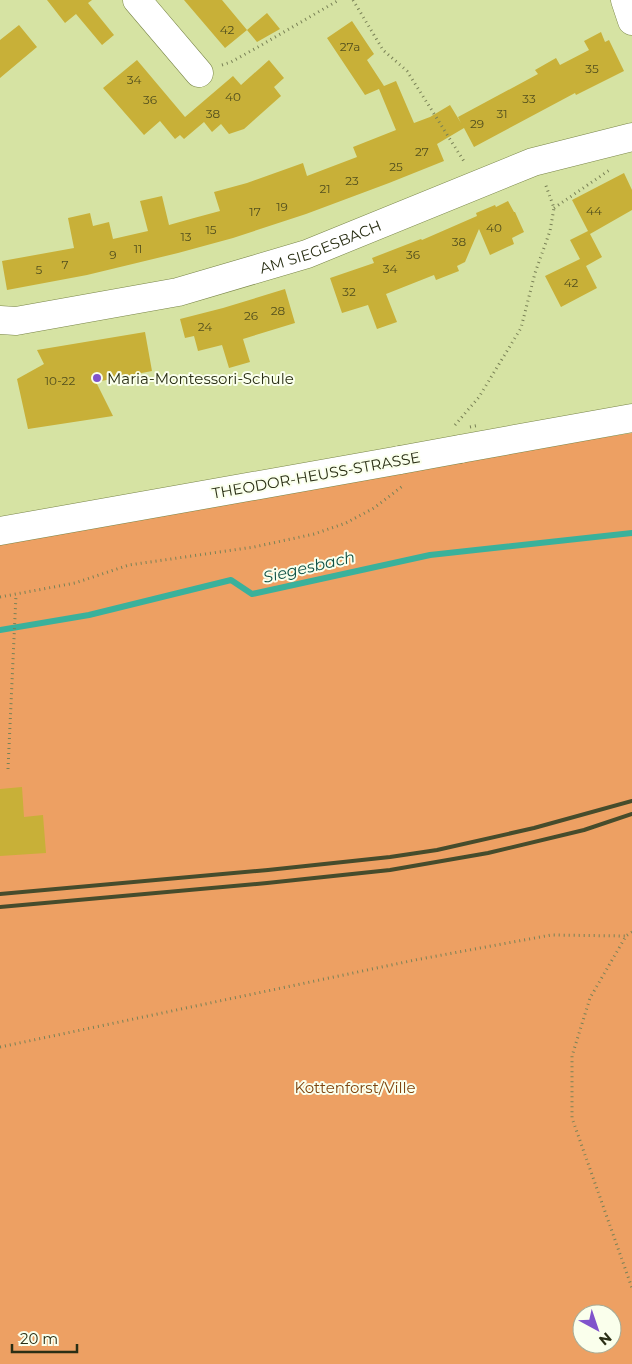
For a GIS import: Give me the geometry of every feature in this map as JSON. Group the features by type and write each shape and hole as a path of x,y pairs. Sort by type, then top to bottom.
{"street":[{"path":"137,0 199,73"},
{"path":"624,0 632,21"},
{"name":"AM SIEGESBACH","path":"0,320 16,321 178,292 307,254 533,162 632,137"},
{"name":"THEODOR-HEUSS-STRASSE","path":"0,531 632,418"}],"path":[{"path":"199,73 231,62 339,0"},
{"path":"353,0 383,50 407,71 478,184"},
{"path":"554,208 616,165"},
{"path":"8,770 16,595"},
{"path":"632,932 626,936 590,998 572,1056 572,1118 632,1288"},
{"path":"0,1047 415,960 551,935 626,936"}],"green space":[{"name":"Kottenforst/Ville","path":"632,433 632,1364 0,1364 0,531"}],"building":[{"path":"47,0 92,0 88,3 114,35 102,45 76,14 65,23"},
{"path":"184,0 222,0 247,30 225,48"},
{"path":"267,13 280,29 257,42 247,30"},
{"path":"352,21 374,54 367,60 384,86 396,81 414,123 430,117 450,105 461,123 458,117 538,74 535,70 556,58 560,65 589,50 584,41 601,32 605,42 609,40 624,71 576,95 575,93 474,147 464,128 437,144 444,161 306,214 233,238 178,253 87,275 7,290 2,261 74,248 68,218 90,213 93,226 109,222 113,239 148,231 140,201 162,196 169,225 220,211 214,192 247,183 303,163 307,176 357,157 353,147 396,130 379,89 365,95 327,38"},
{"path":"19,25 37,47 0,78 0,40"},
{"path":"137,60 185,117 233,76 241,85 269,60 284,78 274,87 281,96 244,129 229,134 221,124 212,132 204,122 184,139 180,135 175,139 160,121 144,135 103,88"},
{"path":"624,173 632,190 632,210 590,234 602,257 586,266 597,288 561,307 545,276 580,259 570,240 588,231 572,200"},
{"path":"508,201 524,232 512,238 514,244 490,255 479,229 465,262 457,266 459,271 436,280 434,275 386,294 397,322 377,329 368,305 342,313 330,278 374,263 372,258 422,240 477,216 476,213"},
{"path":"285,289 295,323 243,339 250,362 229,368 222,345 198,351 194,336 185,338 180,319"},
{"path":"145,332 152,371 96,382 113,416 28,429 17,379 44,364 37,350"},
{"path":"22,787 24,817 43,815 46,853 0,856 0,789"}],"waterway":[{"name":"Siegesbach","path":"0,630 89,615 231,580 252,594 430,555 632,533"}],"railway":[{"path":"0,894 390,857 437,850 534,828 632,801"},
{"path":"0,907 390,870 488,853 584,830 632,814"}],"place":[{"name":"Maria-Montessori-Schule","path":"97,378"}]}
